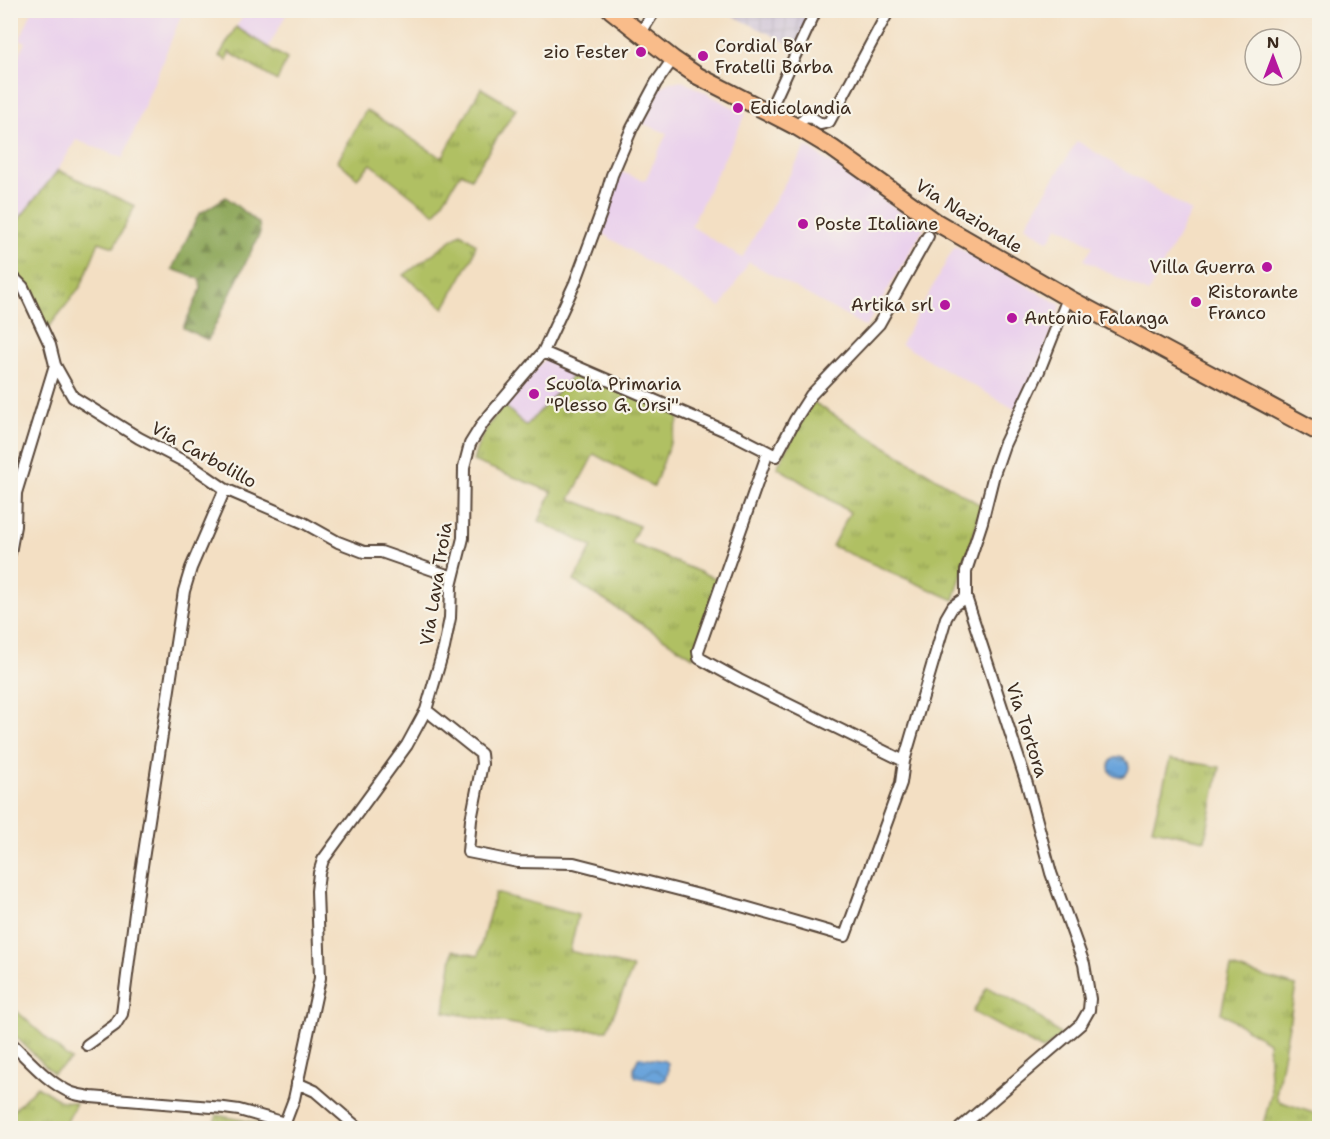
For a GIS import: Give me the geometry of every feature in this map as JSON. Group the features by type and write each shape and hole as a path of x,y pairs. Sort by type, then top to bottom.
{"main road":[{"name":"Via Nazionale","path":"611,10 698,76 797,127 832,148 932,230 1068,298 1320,433"}],"street":[{"path":"640,34 655,10"},
{"path":"769,112 816,10"},
{"path":"797,127 805,117 812,118 821,124 829,122 889,10"},
{"name":"Via Lava Troia","path":"284,1126 294,1099 320,978 317,891 319,873 323,860 407,745 426,710 450,618 451,585 463,538 464,467 470,444 483,423 543,352 575,284 612,176 632,128 656,83 673,59"},
{"path":"543,352 737,436 776,456 811,395 879,324 932,230"},
{"name":"Via Carbolillo","path":"10,274 22,287 50,345 56,366 73,397 139,438 189,464 225,489 364,552 381,552 453,578"},
{"name":"Via Tortora","path":"960,1128 1081,1024 1089,1010 1090,999 1084,964 1052,873 1037,818 966,597 966,571 994,474 1004,445 1039,371 1068,298"},
{"path":"10,553 15,526 16,493 56,366"},
{"path":"768,452 698,651 699,658 904,761"},
{"path":"87,1045 116,1025 122,1014 136,905 184,591 191,568 225,489"},
{"path":"426,710 481,754 482,764 471,820 468,852 518,862 574,863 738,905 845,936 902,783 904,761 946,618 953,606 966,597"},
{"path":"10,1042 45,1075 74,1093 91,1097 239,1110 284,1126"},
{"path":"297,1083 315,1091 358,1128"}],"shaded area":[{"path":"721,10 818,11 798,48"},
{"path":"32,11 183,11 123,158 76,140 58,170 11,229 11,74 25,42 20,39"},
{"path":"247,11 288,11 268,48 236,27"},
{"path":"683,81 746,114 691,226 742,258 806,146 924,228 866,327 749,262 721,307 600,232 619,171 645,181 667,133 639,122 658,90 670,82"},
{"path":"1077,141 1191,211 1148,293 1084,260 1093,246 1068,231 1058,226 1049,241 1025,226"},
{"path":"955,246 1061,305 1040,361 1016,410 901,344"},
{"name":"Scuola Primaria \"Plesso G. Orsi\"","path":"546,358 577,371 526,426 504,405"}],"green space":[{"path":"236,27 287,59 277,81 229,52 227,60 219,56"},
{"path":"481,88 516,109 471,178 461,173 435,214 371,164 357,178 338,161 366,110 442,158"},
{"path":"58,170 135,206 114,247 99,242 81,286 45,332 11,269 11,229"},
{"path":"226,197 259,224 260,233 208,340 183,328 201,289 200,279 172,269 199,214"},
{"path":"461,233 476,244 472,258 444,308 404,275"},
{"path":"577,371 680,416 654,487 594,454 570,499 639,526 631,543 719,580 693,657 574,581 592,547 539,521 552,492 473,461 485,431 504,405 526,426"},
{"path":"813,402 982,506 954,600 832,546 850,512 777,467"},
{"path":"1170,759 1220,767 1205,840 1152,829"},
{"path":"495,893 578,915 570,951 633,968 607,1030 549,1030 444,1012 453,950 478,956"},
{"path":"1231,967 1296,986 1276,1095 1279,1101 1319,1115 1319,1128 1262,1128 1271,1095 1268,1042 1221,1013"},
{"path":"987,987 1026,1007 1061,1035 1043,1050 973,1012"},
{"path":"11,1006 71,1060 53,1073 11,1032"},
{"path":"37,1086 59,1100 76,1103 64,1128 11,1128 11,1113"},
{"path":"217,1115 276,1127 212,1128"}],"water":[{"path":"1119,757 1126,760 1129,767 1126,774 1119,777 1112,774 1109,767 1112,760"},
{"path":"638,1058 668,1063 666,1079 660,1082 636,1077 634,1068"}],"place":[{"name":"zio Fester","path":"641,52"},
{"name":"Cordial Bar Fratelli Barba","path":"703,56"},
{"name":"Edicolandia","path":"738,108"},
{"name":"Poste Italiane","path":"803,224"},
{"name":"Villa Guerra","path":"1267,267"},
{"name":"Ristorante Franco","path":"1196,302"},
{"name":"Artika srl","path":"945,305"},
{"name":"Antonio Falanga","path":"1012,318"},
{"name":"Scuola Primaria \"Plesso G. Orsi\"","path":"534,394"}]}
